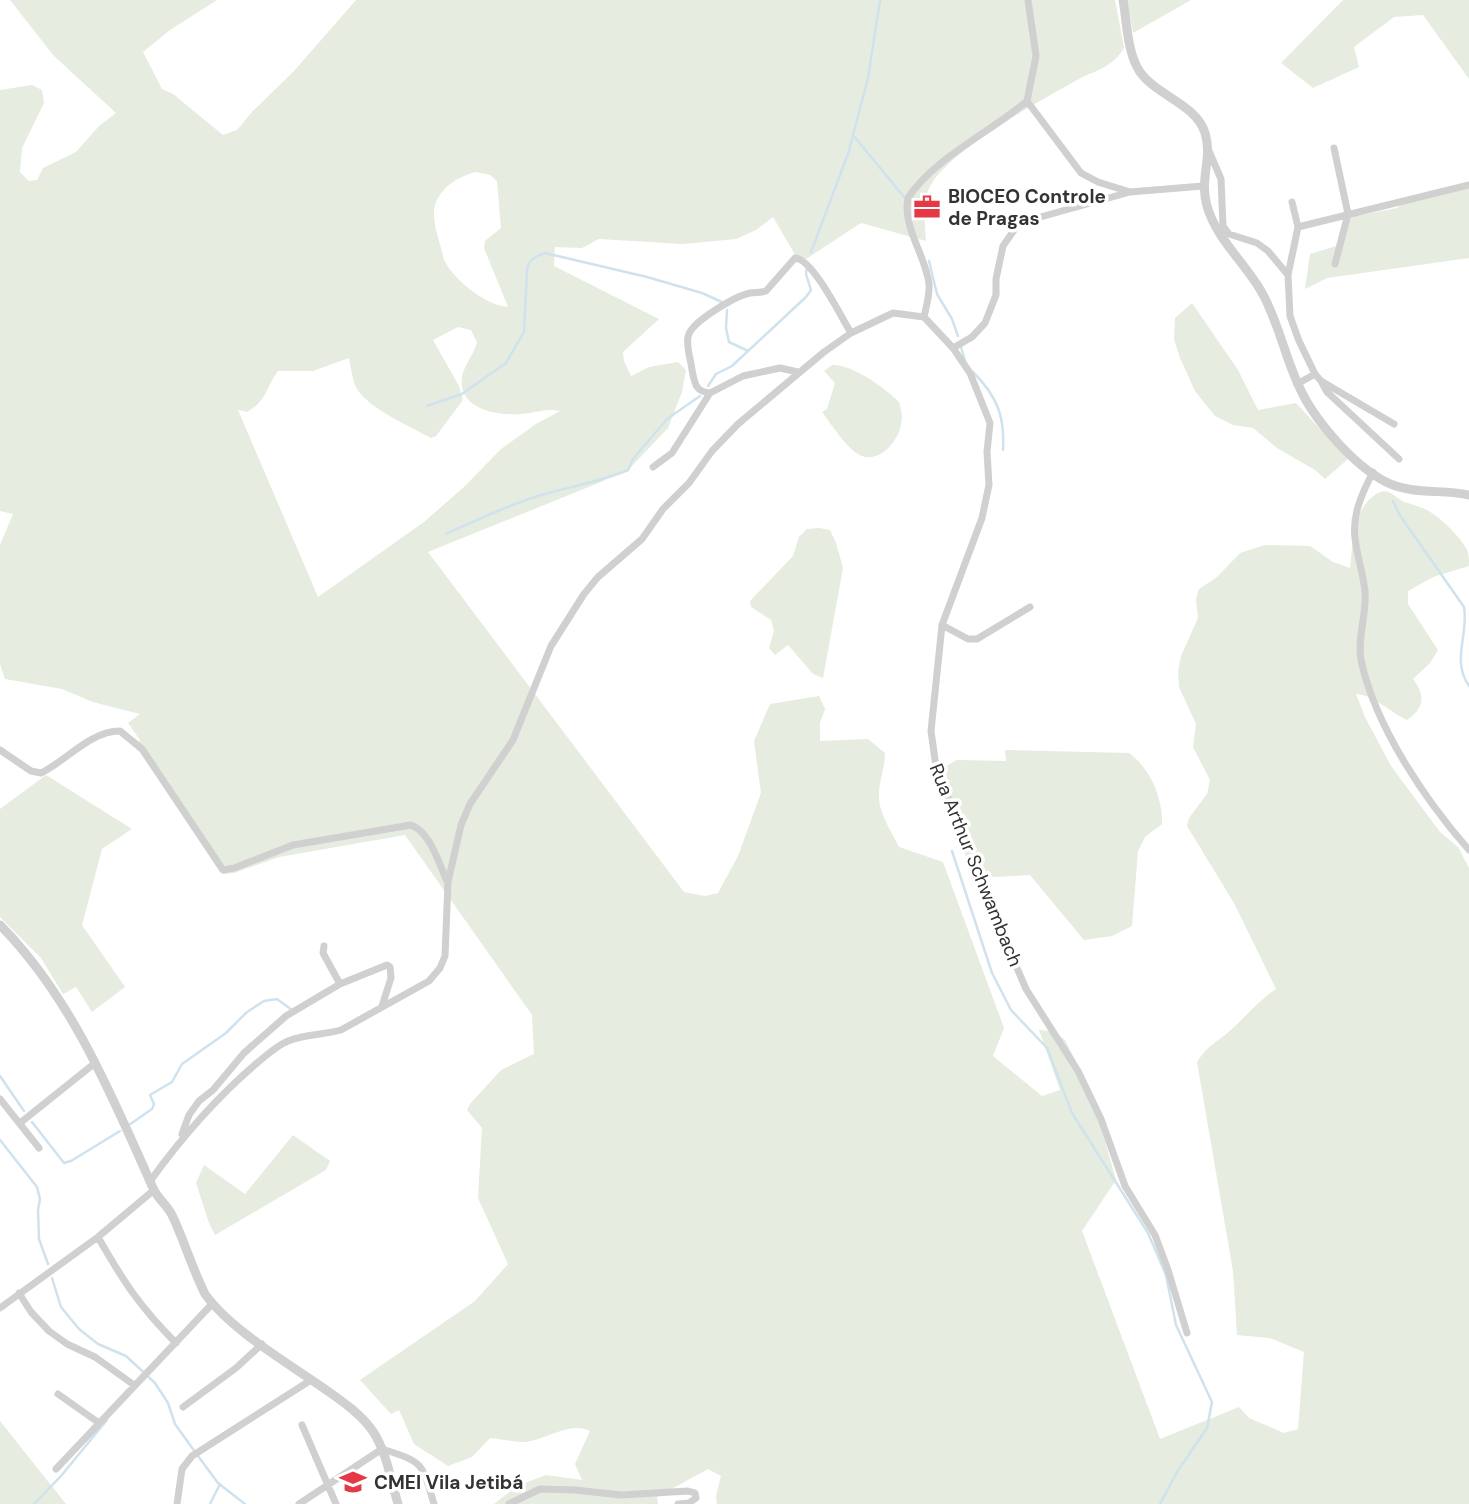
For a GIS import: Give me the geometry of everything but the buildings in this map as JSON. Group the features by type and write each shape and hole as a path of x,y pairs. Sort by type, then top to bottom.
{"street":[{"path":"180,1139 218,1099 277,1046 290,1040 341,1030 429,981 445,957 448,882 461,825 470,804 513,740 551,646 584,594 598,577 642,539 663,509 689,483 712,451 738,424 799,372 851,333 893,313 924,317 929,287 911,228 906,206 908,198 953,154 1006,120 1027,101 1036,56 1028,0"},
{"path":"1123,0 1133,54 1139,70 1148,82 1199,120 1205,132 1209,151 1222,179 1223,226 1229,234 1257,243 1268,251 1288,275"},
{"path":"1027,101 1081,173 1098,182 1130,192"},
{"path":"1334,148 1348,214 1335,264"},
{"path":"1209,151 1203,186 1214,225 1261,291 1281,336 1297,384 1321,422 1342,448 1386,482 1425,492 1450,491 1469,495"},
{"path":"1298,227 1469,185"},
{"path":"953,348 972,337 985,323 996,295 996,279 1003,246 1019,223 1130,192 1203,186"},
{"path":"1292,202 1298,227 1288,275 1290,316 1298,341 1327,392 1399,460"},
{"path":"710,393 702,392 695,386 688,346 691,330 705,316 749,293 766,291 795,258 803,260 821,283 851,333"},
{"name":"Rua Arthur Schwambach","path":"924,317 953,348 970,373 989,423 989,485 982,518 942,625 930,731 937,774 977,861 994,913 1017,968 1078,1072 1101,1119 1125,1186 1155,1235 1187,1333"},
{"path":"653,467 671,453 710,393 743,376 780,368 799,372"},
{"path":"1297,384 1315,374"},
{"path":"1321,382 1394,424"},
{"path":"1373,472 1362,493 1354,535 1366,604 1361,624 1361,658 1370,688 1411,774 1469,850"},
{"path":"942,625 968,639 977,639 1030,607"},
{"path":"0,750 32,771 41,773 94,739 112,731 120,731 142,749 223,870 233,869 292,845 411,825 419,828 426,836 448,882"},
{"path":"0,925 37,965 95,1063 152,1185 170,1211 195,1274 212,1304 358,1415 375,1435 382,1449 398,1504"},
{"path":"324,946 323,953 340,984"},
{"path":"0,1308 98,1237 152,1185 199,1101 213,1090 244,1053 286,1016 340,984 387,965 390,967 391,978 382,1006"},
{"path":"20,1123 95,1063"},
{"path":"0,1098 38,1148"},
{"path":"98,1237 127,1288 147,1314 176,1343"},
{"path":"19,1293 31,1312 49,1331 67,1344 96,1357 134,1385"},
{"path":"56,1469 212,1304"},
{"path":"183,1407 236,1368 262,1344"},
{"path":"177,1504 182,1469 192,1456 311,1380"},
{"path":"58,1394 99,1423"},
{"path":"302,1425 335,1504"},
{"path":"299,1504 382,1449"},
{"path":"382,1449 411,1458 419,1464 424,1471 434,1504"},
{"path":"509,1504 540,1489 621,1495 695,1493 696,1498 693,1501 678,1504"}],"shaded area":[{"path":"10,0 217,0 170,30 143,52 162,89 173,94 223,135 237,130 294,71 356,0 1115,0 1124,48 1119,55 1103,68 998,126 943,169 932,183 926,197 926,241 861,223 800,263 773,217 756,230 736,239 683,244 599,239 582,248 555,247 554,266 659,319 623,352 631,376 649,367 678,362 686,370 682,392 668,428 631,467 601,482 428,552 684,892 705,896 718,893 738,856 761,793 754,741 770,704 819,696 825,709 820,723 820,741 868,739 885,753 879,793 882,811 899,847 943,862 1004,1028 993,1056 1042,1096 1060,1090 1039,1030 1054,1031 1065,1040 1082,1073 1116,1180 1082,1231 1160,1439 1239,1407 1249,1418 1284,1433 1298,1429 1304,1352 1270,1338 1237,1335 1233,1271 1197,1062 1203,1053 1276,989 1234,903 1187,826 1189,818 1207,794 1210,780 1193,747 1196,724 1179,687 1178,671 1181,656 1198,618 1196,599 1199,589 1217,577 1240,553 1265,545 1310,546 1333,562 1350,568 1358,518 1368,501 1384,491 1425,509 1442,521 1464,545 1469,566 1433,577 1408,591 1408,604 1438,650 1430,663 1413,679 1420,691 1420,706 1407,720 1376,701 1356,694 1391,766 1440,832 1458,847 1469,868 1469,1504 717,1504 716,1496 721,1476 708,1469 657,1497 658,1504 494,1504 517,1486 546,1475 582,1480 575,1464 590,1431 574,1428 525,1442 490,1438 472,1457 448,1466 414,1444 399,1410 391,1414 360,1380 475,1301 508,1264 478,1198 482,1128 467,1110 501,1070 534,1054 532,1015 405,835 279,857 224,874 136,749 140,740 128,723 140,714 93,702 62,689 5,679 0,664 0,545 13,514 0,511 0,90 32,85 42,90 44,103 22,148 20,172 29,181 37,180 43,168 76,152 99,126 116,113 54,56","holes":["476,172 490,175 497,181 501,228 485,241 484,248 508,307 480,297 455,276 444,260 436,229 434,211 439,196 456,180","458,327 471,330 477,342 462,377 462,388 473,404 502,414 560,411 501,449 424,522 318,597 238,410 247,412 254,408 278,371 313,371 349,358 355,385 367,401 431,438 436,436 463,400 459,386 433,340"]},
{"path":"1127,0 1191,0 1133,33"},
{"path":"1343,0 1469,0 1469,79 1423,15 1394,17 1354,47 1359,67 1313,88 1281,63"},
{"path":"1469,186 1469,258 1327,278 1305,289 1310,254 1343,244 1351,217 1397,208 1402,203"},
{"path":"1192,303 1238,370 1258,410 1296,403 1348,459 1325,479 1315,470 1277,448 1253,428 1233,425 1215,416 1195,391 1174,339 1175,318"},
{"path":"832,365 849,368 877,384 899,402 902,418 899,431 892,444 880,454 866,457 853,451 822,412 827,409 835,383 824,371"},
{"path":"807,529 830,530 843,568 823,678 813,674 788,645 775,655 769,648 774,631 771,620 751,607 750,601 793,556 799,537"},
{"path":"1005,750 1129,753 1149,775 1158,794 1162,824 1145,837 1138,851 1132,926 1112,936 1084,940 1030,875 975,878 933,779 935,772 957,760 1006,761"},
{"path":"46,775 132,829 102,849 82,925 125,987 92,1012 76,987 63,994 41,958 0,917 0,809"},
{"path":"293,1135 330,1161 326,1170 215,1235 196,1183 204,1165 245,1194"},
{"path":"0,1421 66,1504 0,1504"}],"waterway":[{"path":"811,252 848,154 868,78 880,0"},
{"path":"853,135 904,197"},
{"path":"427,406 462,394 506,363 524,332 529,264 545,253 647,277 702,293 724,303"},
{"path":"929,261 937,294 952,319 958,336"},
{"path":"708,386 716,374 732,366 806,297 811,290 806,274 807,267"},
{"path":"727,310 726,328 729,342 748,351"},
{"path":"961,347 965,361"},
{"path":"973,372 998,407 1003,427 1003,450"},
{"path":"446,534 522,502 628,470 633,459 667,419 700,396"},
{"path":"1393,501 1399,514 1464,607 1461,666 1469,686"},
{"path":"952,851 992,973 1011,1010 1047,1048 1072,1113 1148,1233 1166,1275 1176,1325 1212,1402 1207,1428 1177,1472 1160,1504"},
{"path":"129,1125 152,1109 154,1104 150,1095 172,1082 182,1064 226,1033 247,1012 264,1001 277,999 292,1010"},
{"path":"0,1076 24,1111"},
{"path":"32,1122 64,1163 120,1131"},
{"path":"0,1140 37,1187 40,1199 39,1239 48,1264"},
{"path":"52,1278 61,1307 79,1329 98,1344 126,1356 155,1383 168,1403 175,1424 218,1483 245,1504"},
{"path":"34,1504 107,1420"},
{"path":"210,1504 220,1484"}],"place":[{"name":"BIOCEO Controle de Pragas","path":"927,207"},
{"name":"CMEI Vila Jetibá","path":"353,1482"}]}
